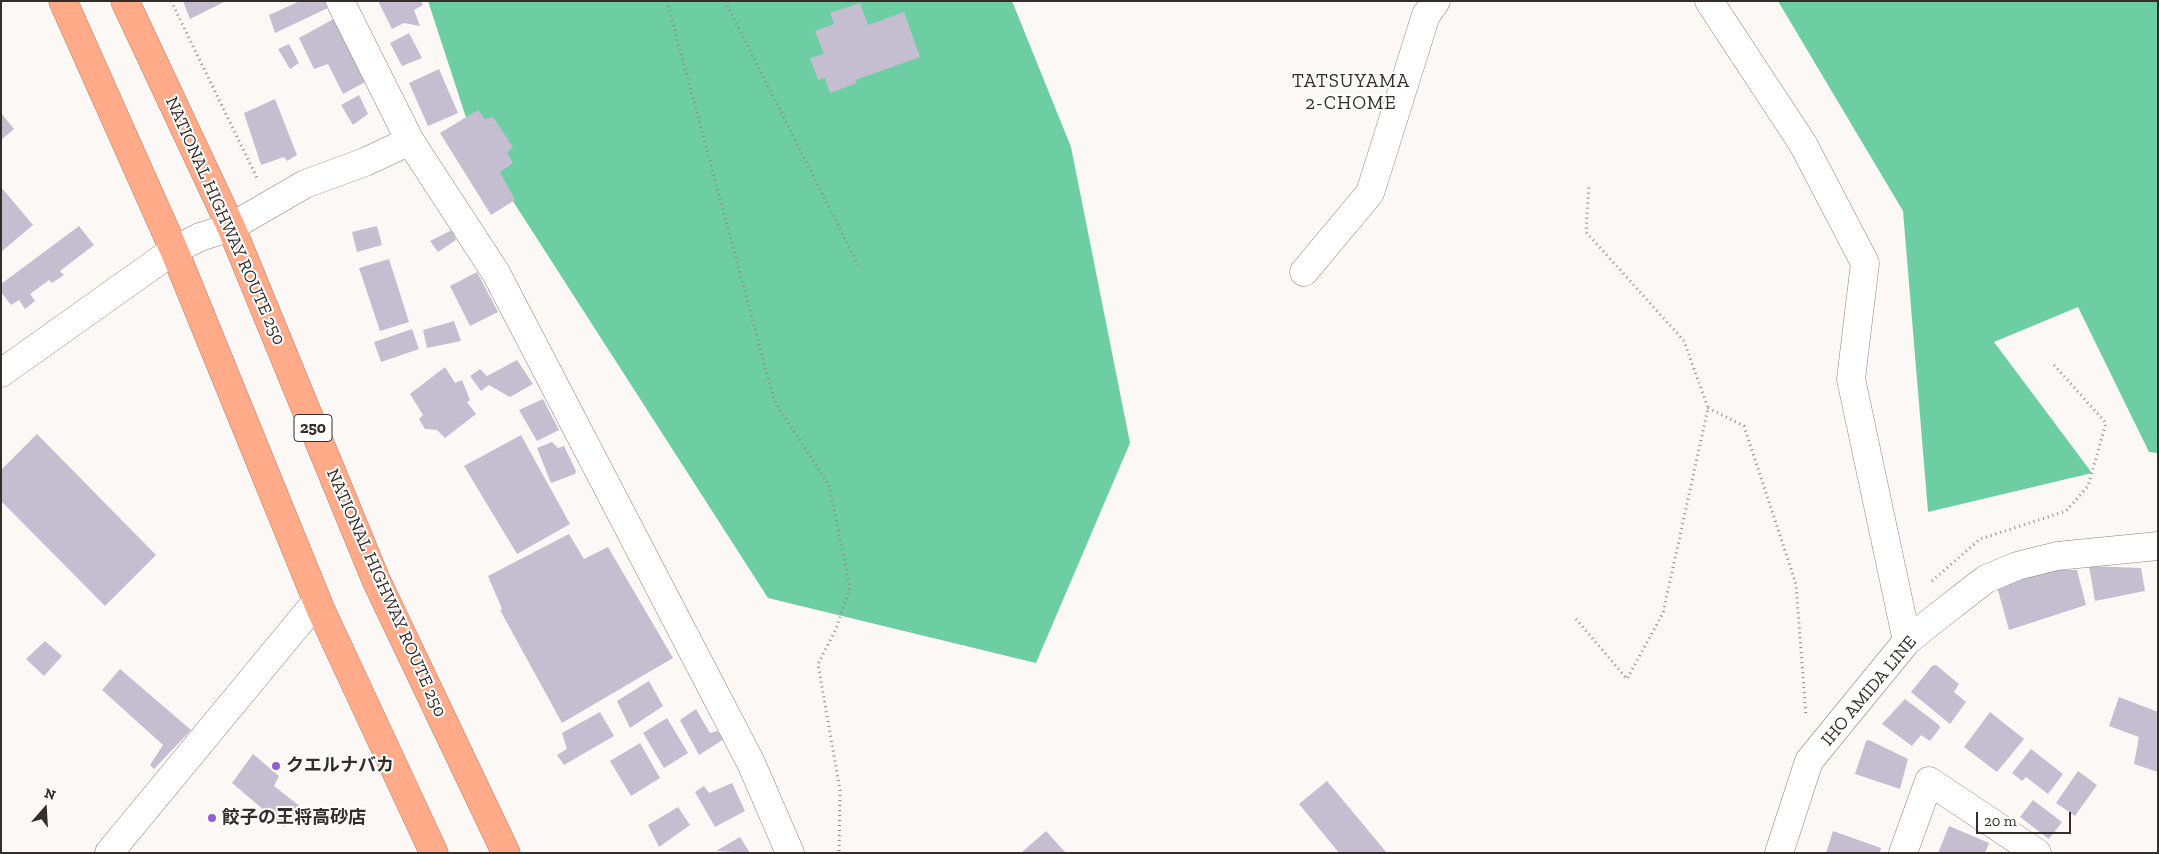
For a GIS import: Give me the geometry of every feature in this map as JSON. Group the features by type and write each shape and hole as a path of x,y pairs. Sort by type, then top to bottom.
{"highway":[{"path":"63,1 174,250 317,601 434,853"},
{"name":"NATIONAL HIGHWAY ROUTE 250","path":"125,1 230,227 376,580 506,853"}],"street":[{"path":"340,1 410,141 496,273 751,763 790,853"},
{"path":"1304,272 1370,193 1426,15 1436,1"},
{"path":"1709,1 1803,144 1865,263 1851,379 1908,642"},
{"path":"1,373 174,250 200,237 230,227 305,184 365,162 410,141"},
{"name":"IHO AMIDA LINE","path":"1779,853 1809,762 1908,642 1986,579 2017,566 2057,556 2158,546"},
{"path":"109,853 317,601"},
{"path":"1903,853 1929,781 2037,853"}],"path":[{"path":"171,1 259,182"},
{"path":"666,1 774,400 829,485 850,588 836,629 818,664 840,790 839,853"},
{"path":"725,1 858,264"},
{"path":"1576,619 1627,679 1663,613 1708,408 1684,341 1586,232 1589,185"},
{"path":"1930,586 1934,577 1980,539 2066,512 2088,486 2106,424 2054,365"},
{"path":"1708,408 1744,426 1796,584 1809,762"}],"green space":[{"path":"428,1 1012,1 1071,147 1130,443 1036,663 768,598 473,139"},
{"path":"1778,1 2158,1 2158,453 2149,452 2078,307 1994,342 2092,473 1928,512 1903,211"}],"building":[{"path":"183,1 226,1 190,19"},
{"path":"300,1 330,1 332,6 275,33 269,15"},
{"path":"378,1 421,1 423,5 414,10 420,26 404,23 392,29"},
{"path":"860,3 868,25 904,12 920,57 855,80 857,83 830,93 825,78 818,80 810,58 824,54 815,31 834,24 830,13"},
{"path":"337,17 369,80 343,94 328,64 314,69 299,38"},
{"path":"409,33 422,58 402,66 390,43"},
{"path":"289,44 299,63 290,69 278,49"},
{"path":"439,69 458,113 428,126 409,83"},
{"path":"359,95 368,114 353,125 341,105"},
{"path":"275,99 297,155 287,161 284,157 261,165 244,113"},
{"path":"478,110 485,119 493,117 513,147 507,153 513,163 500,172 515,200 491,215 440,133"},
{"path":"1,113 14,129 1,140"},
{"path":"1,187 33,225 1,252"},
{"path":"79,226 94,245 60,271 64,275 52,283 49,280 30,294 35,301 25,309 19,300 11,305 1,292 1,284"},
{"path":"377,226 382,245 357,252 352,232"},
{"path":"452,230 456,240 438,252 430,241"},
{"path":"389,259 409,322 380,331 359,268"},
{"path":"477,272 498,312 470,326 450,286"},
{"path":"454,321 461,341 427,348 423,330"},
{"path":"412,329 419,349 381,362 374,342"},
{"path":"517,360 533,384 510,397 489,385 481,391 470,376 480,369 487,376"},
{"path":"445,367 455,383 462,380 470,400 467,402 476,414 445,438 437,430 425,429 419,419 423,415 410,394"},
{"path":"543,399 559,430 537,441 519,410"},
{"path":"37,434 156,555 105,606 1,501 1,470"},
{"path":"521,435 570,524 517,554 464,466"},
{"path":"552,442 558,448 564,446 576,471 575,474 551,483 537,448"},
{"path":"569,534 584,559 608,547 673,658 562,723 500,610 502,609 488,576"},
{"path":"2089,566 2141,568 2145,591 2095,601"},
{"path":"2050,570 2077,570 2086,605 2009,630 1997,587"},
{"path":"45,641 62,656 44,676 26,659"},
{"path":"1936,665 1959,684 1954,692 1966,702 1950,724 1911,692 1932,666"},
{"path":"120,669 191,730 154,769 150,765 163,745 102,690"},
{"path":"649,681 663,706 630,728 617,701"},
{"path":"2119,697 2158,712 2158,772 2134,764 2139,737 2109,726"},
{"path":"1905,699 1939,725 1940,728 1930,741 1921,735 1912,746 1882,724"},
{"path":"696,709 710,733 717,731 724,739 699,755 680,720"},
{"path":"600,712 614,736 564,765 557,755 567,749 562,733"},
{"path":"1990,712 2024,739 1997,772 1964,747"},
{"path":"667,718 688,753 664,768 643,733"},
{"path":"1869,740 1908,759 1900,789 1855,774 1866,741"},
{"path":"640,743 660,778 631,796 610,761"},
{"path":"2031,749 2063,774 2048,794 2026,777 2022,781 2012,773"},
{"path":"253,754 279,776 274,786 301,807 284,827 232,783"},
{"path":"2078,771 2097,785 2075,816 2056,803"},
{"path":"1327,781 1387,853 1339,853 1299,804"},
{"path":"732,783 745,811 715,827 695,792 704,786 709,793"},
{"path":"2033,800 2062,822 2049,839 2020,817"},
{"path":"678,807 690,825 659,847 648,825"},
{"path":"1949,826 1989,843 1985,853 1938,853"},
{"path":"1046,831 1066,853 1021,853"},
{"path":"1833,831 1881,848 1880,853 1826,853"},
{"path":"740,837 750,853 716,851"}],"place":[{"name":"クエルナバカ","path":"276,766"},
{"name":"餃子の王将高砂店","path":"212,818"}],"district":[{"name":"TATSUYAMA 2-CHOME","path":"1351,93"}]}
